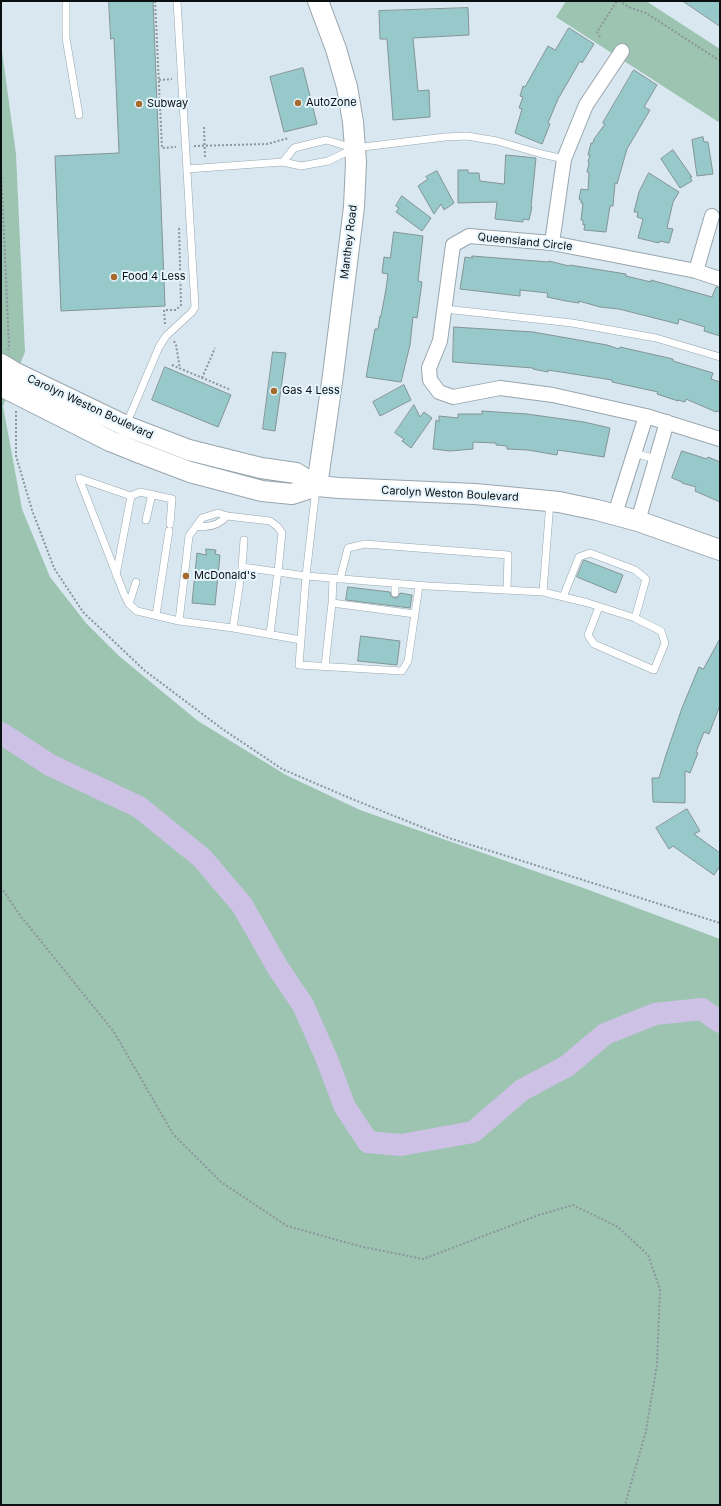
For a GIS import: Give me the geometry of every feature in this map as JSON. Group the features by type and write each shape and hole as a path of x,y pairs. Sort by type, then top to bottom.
{"street":[{"name":"Manthey Road","path":"316,486 333,375 354,207 356,162 352,112 347,87 336,49 318,1"},
{"path":"552,243 564,159 586,105 622,51"},
{"path":"696,271 712,216"},
{"name":"Queensland Circle","path":"720,279 696,271 552,243 469,236 453,245 440,341 429,368 430,380 439,392 453,397 500,388 553,395 646,416 720,439"},
{"name":"Carolyn Weston Boulevard","path":"3,365 126,426 189,450 261,468 296,473 316,486"},
{"name":"Carolyn Weston Boulevard","path":"8,390 110,441 190,472 262,491 292,494 316,486 475,494 550,501 615,514 720,550"},
{"path":"615,514 646,416"},
{"path":"638,521 667,422"}],"lane":[{"path":"66,1 66,38 79,115"},
{"path":"126,426 159,347 169,333 192,312 195,307 177,1"},
{"path":"187,168 283,162 301,166 328,161 355,148 445,137 467,136 497,141 564,159"},
{"path":"283,162 294,148 326,140 355,148"},
{"path":"445,309 572,323 656,338 720,357"},
{"path":"634,453 656,459"},
{"path":"156,615 172,499 140,492 131,496 79,478 116,575 129,604 137,611 179,620 301,640"},
{"path":"316,486 306,576 299,665 402,672 408,661 419,586"},
{"path":"146,520 152,494"},
{"path":"116,575 131,496"},
{"path":"543,592 550,501"},
{"path":"179,620 189,536 202,518 218,513 228,516 270,521 278,527 282,534 270,634"},
{"path":"233,628 242,567 244,540"},
{"path":"325,666 336,579 348,548 365,544 508,555 507,590"},
{"path":"564,597 578,557 590,553 635,570 646,579 635,618"},
{"path":"242,567 336,579 357,584 382,582 419,586 543,592 564,597 599,607 635,618 661,631 665,643 654,670 594,644 588,635 599,607"},
{"path":"129,604 136,582"},
{"path":"370,590 371,582"},
{"path":"381,591 382,582"},
{"path":"395,593 396,584"},
{"path":"332,603 368,605 415,614"}],"path":[{"path":"155,1 162,148 267,144 289,138"},
{"path":"600,37 597,32 618,1 631,8 646,13 720,61"},
{"path":"159,80 182,78"},
{"path":"204,127 205,167"},
{"path":"177,147 177,153"},
{"path":"1,170 9,346 3,365"},
{"path":"179,222 181,305 176,310 164,310 164,322 176,345 180,368"},
{"path":"202,378 215,348"},
{"path":"172,365 231,390"},
{"path":"8,390 16,456 32,510 54,568 84,612 144,670 215,724 282,769 450,838 720,922"},
{"path":"1,887 19,914 114,1032 173,1134 221,1182 287,1226 359,1246 423,1259 539,1215 573,1205 618,1227 648,1255 660,1289 657,1364 646,1431 625,1505"}],"green space":[{"path":"566,1 646,1 720,49 720,123 556,17"},
{"path":"1,44 16,154 25,352 3,406 22,509 50,577 86,623 119,656 198,721 286,775 360,810 589,890 720,939 720,1505 1,1505"}],"building":[{"path":"109,1 153,1 165,306 61,311 55,156 119,153 114,38 111,39"},
{"path":"683,1 720,1 720,26"},
{"path":"468,8 469,35 413,38 418,91 429,90 430,117 393,120 387,39 380,39 379,11"},
{"path":"569,28 594,44 582,63 580,61 558,99 548,123 550,124 542,144 515,133 522,109 519,108 523,97 520,96 523,86 525,87 548,46 555,50"},
{"path":"303,68 317,124 284,132 270,77"},
{"path":"634,70 657,85 644,107 650,110 627,149 617,184 615,183 613,206 610,206 606,232 584,230 585,224 583,225 583,220 581,220 583,203 581,203 581,200 579,199 581,189 588,190 589,173 587,172 590,155 588,155 591,143 593,143 594,139 605,124 603,123"},
{"path":"703,137 704,142 708,142 713,174 697,176 692,140"},
{"path":"673,150 692,177 690,177 692,181 680,188 661,159"},
{"path":"506,155 536,158 532,207 529,220 523,219 523,222 495,219 497,202 458,203 458,170 468,170 468,173 479,173 480,181 504,184"},
{"path":"437,171 454,203 444,210 441,204 434,214 418,186 428,179 426,177"},
{"path":"649,173 679,192 673,202 667,228 673,229 669,243 660,241 659,243 638,238 643,219 637,217 638,212 634,212 639,192"},
{"path":"402,196 431,218 422,231 396,212 399,208 396,206"},
{"path":"394,232 423,236 418,281 422,282 417,318 413,317 410,345 401,382 366,377 375,329 378,329 386,289 388,274 382,273 384,257 390,258"},
{"path":"472,256 549,261 569,266 626,274 626,276 651,282 651,280 712,297 716,287 720,287 720,336 704,331 705,327 679,319 678,324 619,309 600,307 579,301 579,303 547,297 548,293 520,290 520,296 460,289 465,257 472,258"},
{"path":"454,327 533,332 607,345 619,349 620,347 673,359 673,361 713,373 711,379 720,382 720,412 716,412 686,399 685,402 678,401 657,394 658,392 612,382 612,380 548,370 548,372 533,368 453,362"},
{"path":"273,352 286,353 275,431 263,429"},
{"path":"165,367 231,395 218,427 152,400"},
{"path":"404,385 411,400 380,416 373,402"},
{"path":"414,405 420,417 424,412 432,418 411,448 402,441 404,439 395,433"},
{"path":"482,411 527,414 584,422 610,428 604,457 558,450 557,455 528,450 507,449 507,446 496,445 496,443 473,442 473,449 450,451 433,449 436,420 439,422 439,416 458,418 458,414 482,414"},
{"path":"682,451 707,459 708,457 720,462 720,502 695,491 696,487 672,478"},
{"path":"206,549 216,550 215,554 220,555 215,605 192,603 197,553 206,555"},
{"path":"584,560 623,575 616,593 577,577"},
{"path":"348,587 390,592 391,596 395,598 398,597 400,593 412,595 410,608 346,600"},
{"path":"361,636 400,641 397,665 358,661"},
{"path":"720,639 720,705 709,734 704,732 690,773 685,771 685,803 653,802 652,778 659,778 682,708 699,667 703,669"},
{"path":"687,809 700,831 694,834 720,853 720,866 714,875 673,846 669,849 656,828"}],"waterway":[{"path":"1,733 50,765 139,807 202,858 242,905 278,968 303,1005 326,1057 345,1107 368,1142 401,1145 473,1132 522,1090 567,1066 605,1034 655,1014 702,1009 720,1022"}],"place":[{"name":"AutoZone","path":"298,103"},
{"name":"Subway","path":"139,104"},
{"name":"Food 4 Less","path":"114,277"},
{"name":"Gas 4 Less","path":"274,391"},
{"name":"McDonald's","path":"186,576"}]}
